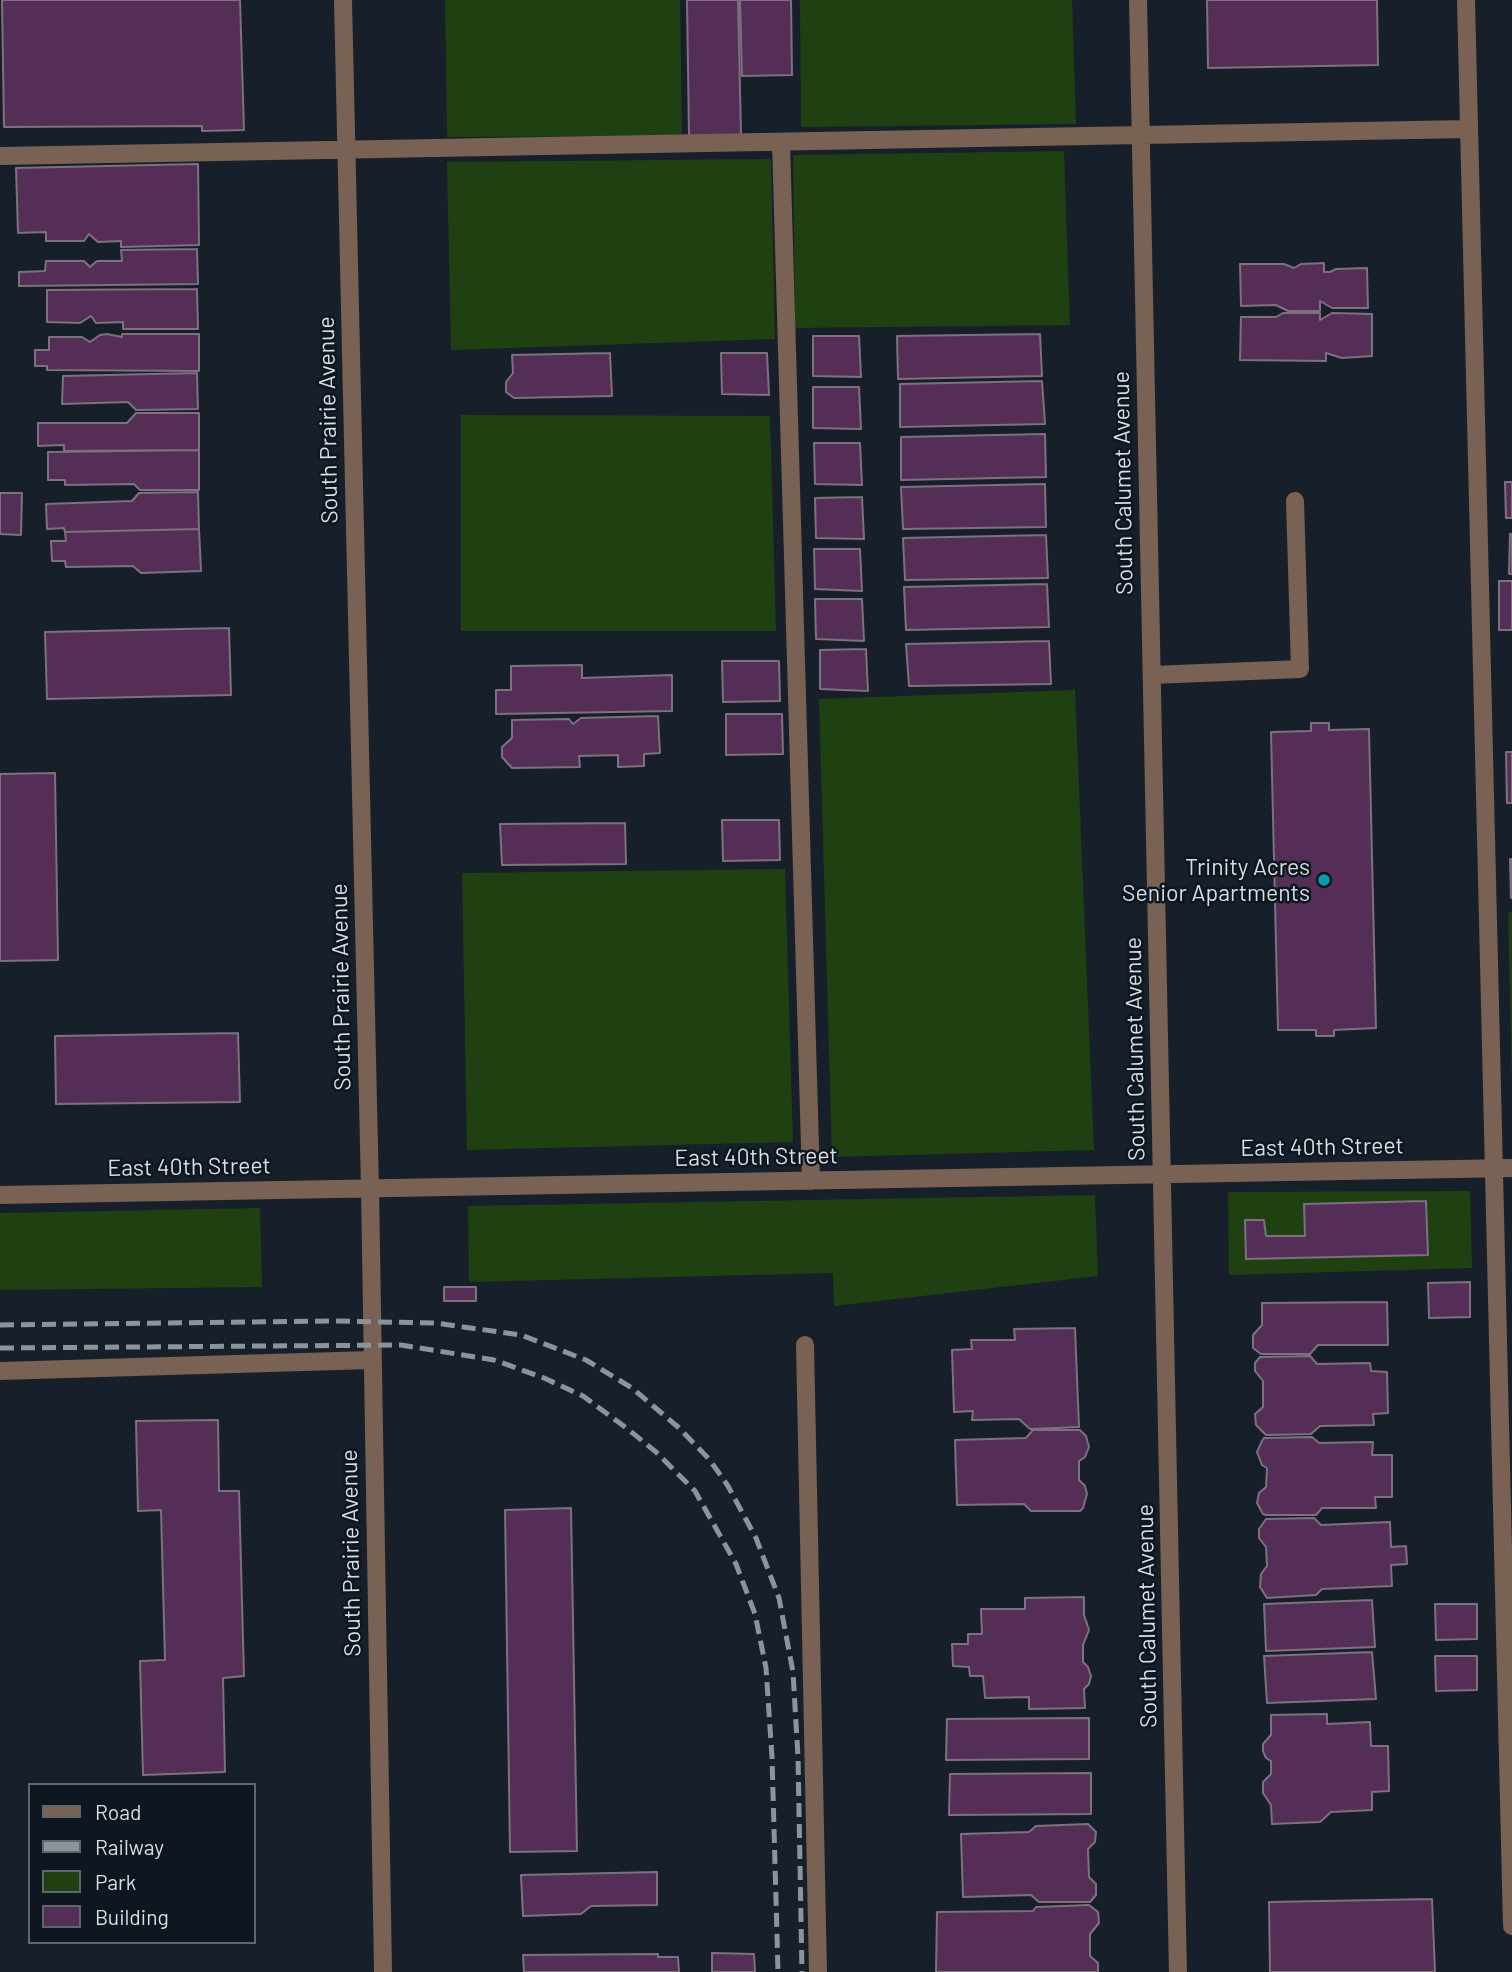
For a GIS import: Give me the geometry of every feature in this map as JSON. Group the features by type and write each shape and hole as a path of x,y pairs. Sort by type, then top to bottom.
{"street":[{"name":"South Prairie Avenue","path":"343,0 370,1189 383,1972"},
{"name":"South Calumet Avenue","path":"1138,0 1178,1972"},
{"path":"1466,0 1468,130 1503,1168 1512,1926"},
{"path":"0,156 1468,130"},
{"path":"781,142 811,1181"},
{"path":"1152,675 1300,669 1295,502"},
{"name":"East 40th Street","path":"0,1195 1503,1168"},
{"path":"805,1345 818,1972"},
{"path":"0,1371 371,1360"}],"green space":[{"path":"445,0 680,0 682,136 447,137"},
{"path":"800,0 1072,0 1076,124 801,127"},
{"path":"1064,151 1070,325 795,328 793,155"},
{"path":"771,159 775,339 451,350 447,162"},
{"path":"461,415 770,416 776,631 461,631"},
{"path":"1075,690 1094,1150 832,1157 819,699"},
{"path":"785,869 793,1142 467,1150 462,873"},
{"path":"1512,912 1512,1083 1508,913"},
{"path":"1470,1191 1472,1268 1229,1275 1228,1192"},
{"path":"1095,1195 1098,1276 834,1306 833,1273 469,1282 468,1206"},
{"path":"260,1208 262,1287 0,1290 0,1213"}],"building":[{"path":"2,0 240,0 244,130 202,131 202,126 4,127"},
{"path":"687,0 738,0 741,135 689,136"},
{"path":"740,0 791,0 792,75 742,76"},
{"path":"1207,0 1377,0 1378,65 1208,68"},
{"path":"198,164 199,245 121,247 121,241 98,242 89,234 84,241 46,241 46,232 18,233 16,168"},
{"path":"197,249 198,284 19,286 19,272 45,271 46,261 84,261 90,267 97,261 122,261 121,250"},
{"path":"1324,263 1324,272 1367,268 1368,308 1332,308 1320,301 1320,311 1288,311 1276,305 1241,306 1240,264 1284,264 1294,268 1301,264"},
{"path":"197,289 198,329 123,329 123,322 96,323 91,316 80,323 47,322 47,290"},
{"path":"1283,313 1320,313 1320,320 1332,313 1372,314 1372,356 1342,358 1326,353 1326,361 1240,360 1241,317 1276,317"},
{"path":"107,334 122,337 122,334 199,334 199,371 47,370 47,366 35,366 35,350 49,350 49,337 82,337 90,342"},
{"path":"1040,334 1042,376 898,379 897,336"},
{"path":"813,336 859,336 861,377 813,376"},
{"path":"610,353 612,396 514,398 506,392 506,382 513,373 512,355"},
{"path":"721,353 767,353 769,395 722,394"},
{"path":"197,373 198,409 136,410 128,402 62,404 63,376"},
{"path":"1042,381 1045,424 900,427 900,384"},
{"path":"813,387 859,387 861,429 813,428"},
{"path":"136,413 199,413 199,450 64,451 64,445 38,446 38,423 127,423"},
{"path":"1045,434 1046,477 901,480 901,437"},
{"path":"814,443 860,443 862,485 815,484"},
{"path":"199,450 199,490 140,490 134,484 65,485 65,480 48,480 48,452"},
{"path":"1505,482 1512,482 1512,518 1506,518"},
{"path":"1045,484 1046,527 903,529 901,487"},
{"path":"198,492 199,529 65,532 64,528 47,529 46,504 132,501 139,493"},
{"path":"0,493 22,493 21,535 0,534"},
{"path":"862,497 864,539 816,538 815,498"},
{"path":"199,529 201,571 141,573 133,566 66,567 65,561 52,561 51,541 66,541 65,532"},
{"path":"1512,534 1512,574 1509,574"},
{"path":"1046,535 1048,578 905,580 903,538"},
{"path":"814,549 860,549 862,591 815,589"},
{"path":"1499,581 1512,581 1512,630 1499,630"},
{"path":"1047,584 1049,627 906,630 904,587"},
{"path":"815,599 862,599 864,641 816,639"},
{"path":"229,628 231,695 47,699 45,632"},
{"path":"1049,641 1051,684 909,686 906,644"},
{"path":"866,649 868,691 820,689 820,650"},
{"path":"722,661 779,661 780,701 723,702"},
{"path":"582,665 582,678 672,675 672,711 496,714 496,690 511,690 511,666"},
{"path":"726,714 782,714 783,754 726,755"},
{"path":"658,716 660,753 644,754 644,766 618,767 618,755 579,756 580,767 512,768 502,757 502,747 512,738 512,720 569,719 573,724 581,718"},
{"name":"Trinity Acres Senior Apartments","path":"1311,723 1329,723 1329,730 1369,729 1376,1028 1334,1030 1334,1036 1316,1036 1316,1030 1278,1030 1271,732 1311,731"},
{"path":"1506,752 1512,752 1512,803 1507,803"},
{"path":"55,773 58,960 0,961 0,774"},
{"path":"722,820 779,820 780,860 723,861"},
{"path":"625,823 626,864 502,865 500,824"},
{"path":"1512,859 1512,898 1511,898"},
{"path":"238,1033 240,1102 56,1104 55,1036"},
{"path":"1426,1201 1428,1255 1246,1259 1245,1220 1264,1220 1266,1236 1305,1236 1304,1204"},
{"path":"1470,1282 1470,1317 1429,1318 1428,1283"},
{"path":"444,1287 476,1287 476,1301 444,1301"},
{"path":"1387,1302 1388,1345 1318,1345 1310,1354 1261,1354 1253,1348 1253,1335 1262,1325 1262,1303"},
{"path":"1075,1328 1079,1427 1030,1429 1019,1419 972,1420 973,1411 954,1412 952,1350 972,1349 971,1340 1015,1340 1014,1329"},
{"path":"1310,1356 1317,1364 1370,1363 1371,1371 1387,1372 1388,1413 1373,1414 1374,1425 1320,1426 1311,1434 1266,1435 1256,1425 1255,1414 1263,1407 1263,1381 1255,1371 1255,1363 1260,1357"},
{"path":"218,1420 219,1491 239,1491 244,1676 223,1678 225,1772 143,1775 140,1661 165,1660 161,1510 138,1511 136,1421"},
{"path":"1033,1430 1080,1430 1086,1436 1089,1447 1085,1457 1079,1461 1079,1480 1085,1486 1087,1494 1080,1511 1031,1511 1024,1504 957,1505 955,1440 1026,1438"},
{"path":"1312,1437 1319,1443 1373,1442 1372,1455 1392,1455 1392,1497 1375,1497 1376,1508 1322,1508 1316,1515 1263,1514 1257,1503 1259,1493 1266,1487 1267,1468 1262,1465 1257,1452 1262,1441 1264,1438"},
{"path":"571,1508 577,1851 510,1852 505,1510"},
{"path":"1314,1518 1321,1525 1390,1522 1391,1547 1406,1546 1407,1564 1391,1565 1392,1586 1322,1589 1316,1595 1267,1598 1260,1587 1261,1574 1267,1566 1266,1547 1259,1538 1259,1529 1266,1519"},
{"path":"1084,1597 1084,1615 1089,1630 1083,1645 1083,1662 1091,1676 1084,1689 1085,1708 1029,1709 1029,1697 985,1698 983,1676 970,1676 969,1667 953,1666 952,1644 968,1644 968,1634 982,1634 981,1609 1025,1609 1025,1598"},
{"path":"1372,1600 1375,1647 1266,1651 1264,1604"},
{"path":"1435,1604 1477,1604 1477,1639 1436,1640"},
{"path":"1372,1652 1376,1699 1267,1703 1264,1656"},
{"path":"1435,1656 1477,1656 1477,1690 1436,1691"},
{"path":"1327,1714 1327,1724 1370,1722 1371,1746 1388,1746 1389,1791 1372,1792 1372,1810 1331,1812 1320,1822 1272,1824 1271,1805 1263,1793 1263,1782 1271,1774 1271,1761 1266,1758 1263,1744 1271,1735 1271,1715"},
{"path":"1089,1718 1089,1759 946,1760 947,1719"},
{"path":"1091,1773 1091,1814 949,1815 950,1774"},
{"path":"1088,1824 1096,1832 1095,1842 1088,1849 1089,1877 1096,1884 1096,1895 1090,1902 1039,1902 1031,1895 963,1897 961,1834 1029,1832 1036,1826"},
{"path":"657,1872 657,1905 591,1906 581,1914 523,1916 521,1875"},
{"path":"1432,1899 1435,1972 1270,1972 1269,1902"},
{"path":"1089,1905 1098,1912 1099,1923 1090,1934 1090,1956 1098,1963 1098,1972 936,1972 937,1912 1033,1911 1036,1907"},
{"path":"712,1953 754,1954 755,1972 712,1972"},
{"path":"658,1954 658,1957 678,1957 679,1972 524,1972 523,1955"}],"railway":[{"path":"0,1325 333,1321 435,1323 521,1335 586,1360 632,1388 678,1427 709,1459 728,1486 756,1538 779,1598 793,1672 798,1757 802,1972"},
{"path":"0,1348 401,1345 494,1360 544,1378 583,1396 629,1430 656,1452 695,1491 736,1564 755,1614 766,1668 772,1757 778,1972"}],"place":[{"name":"Trinity Acres Senior Apartments","path":"1324,880"}]}
